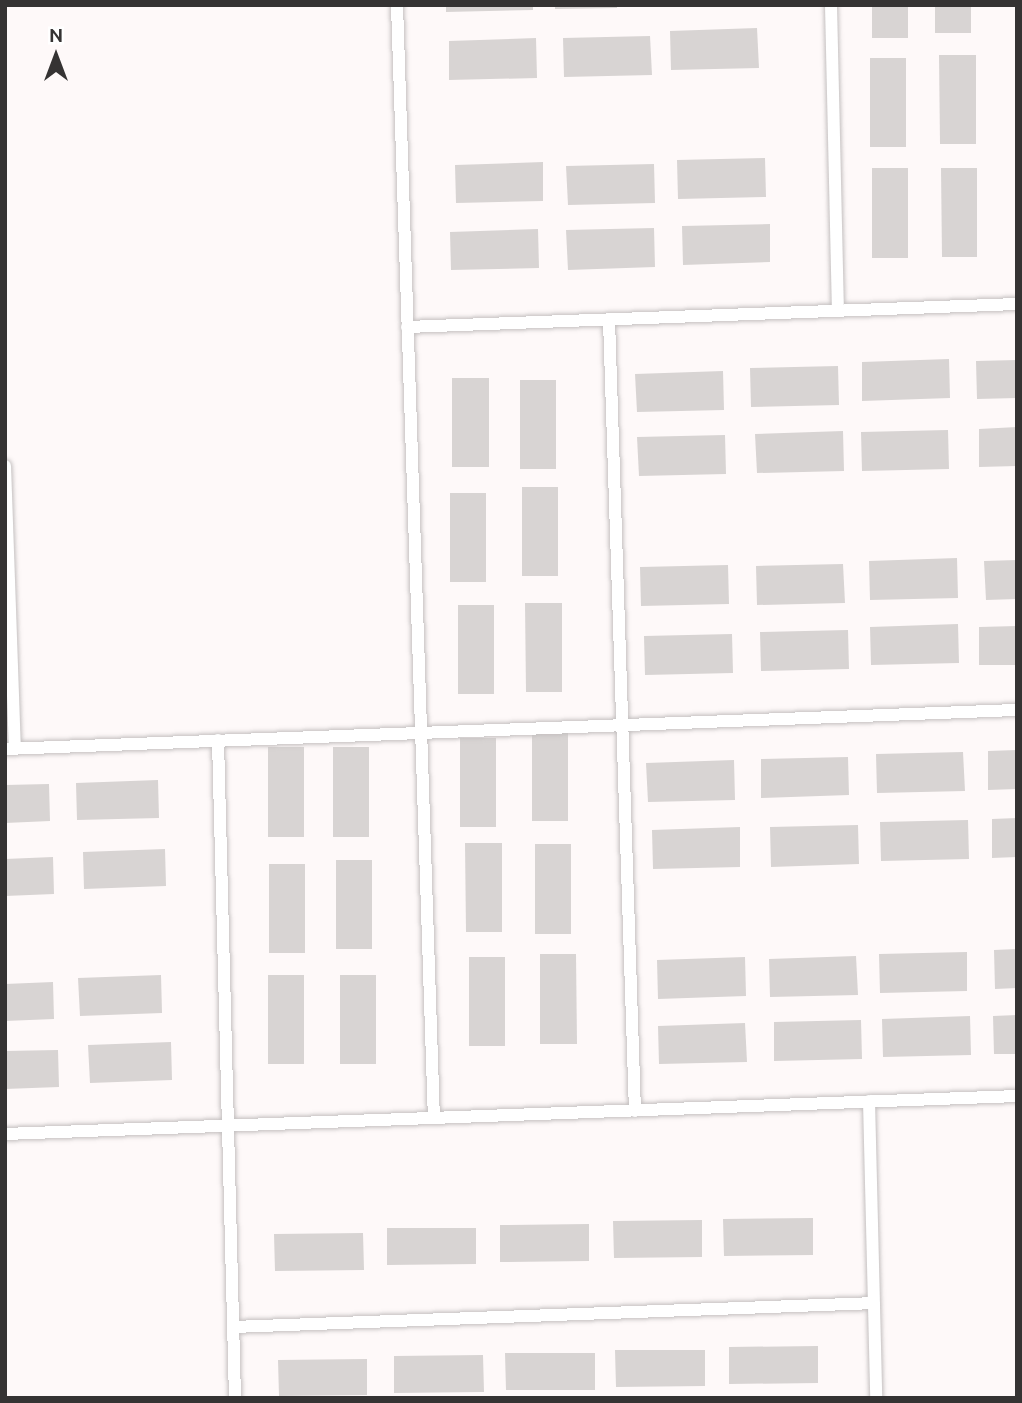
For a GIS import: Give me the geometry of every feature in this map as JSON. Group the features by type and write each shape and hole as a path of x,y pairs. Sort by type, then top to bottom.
{"lane":[{"path":"397,5 434,1118"},
{"path":"831,5 838,311"},
{"path":"407,327 1017,304"},
{"path":"609,320 635,1111"},
{"path":"5,466 10,748 1017,710"},
{"path":"218,740 235,1398"},
{"path":"5,1134 1017,1096"},
{"path":"869,1101 876,1398"},
{"path":"233,1328 874,1303"}],"building":[{"path":"446,5 533,5 533,10 446,12"},
{"path":"555,5 617,5 617,8 555,9"},
{"path":"872,5 908,5 908,38 872,38"},
{"path":"935,5 971,5 971,33 935,33"},
{"path":"757,28 759,68 671,70 670,31"},
{"path":"650,36 652,75 564,77 563,38"},
{"path":"536,38 537,78 449,80 449,41"},
{"path":"939,55 976,55 976,144 940,144"},
{"path":"870,58 906,58 906,147 870,147"},
{"path":"765,158 766,197 678,199 677,160"},
{"path":"543,162 543,201 456,203 455,165"},
{"path":"654,164 655,203 568,205 566,166"},
{"path":"872,168 908,168 908,258 872,258"},
{"path":"941,168 977,168 977,257 942,257"},
{"path":"770,224 770,262 683,265 682,226"},
{"path":"654,228 655,267 568,270 566,230"},
{"path":"538,229 539,268 451,270 450,232"},
{"path":"949,359 950,398 862,401 862,362"},
{"path":"1017,360 1017,398 977,399 976,361"},
{"path":"838,366 839,405 751,407 750,368"},
{"path":"723,371 724,410 637,412 635,374"},
{"path":"452,378 489,378 489,467 452,467"},
{"path":"520,380 556,380 556,469 520,469"},
{"path":"1017,427 1017,466 979,467 979,429"},
{"path":"948,430 949,469 862,471 861,432"},
{"path":"843,431 844,471 757,473 755,434"},
{"path":"725,435 726,474 639,476 637,437"},
{"path":"522,487 558,487 558,576 522,576"},
{"path":"450,493 486,493 486,582 450,582"},
{"path":"957,558 958,598 870,600 869,561"},
{"path":"1017,560 1017,599 986,600 984,561"},
{"path":"843,564 845,603 757,605 756,566"},
{"path":"728,565 729,604 641,606 640,567"},
{"path":"525,603 562,603 562,692 526,692"},
{"path":"458,605 494,605 494,694 458,694"},
{"path":"958,624 959,663 871,665 870,627"},
{"path":"1017,626 1017,665 979,665 979,627"},
{"path":"848,630 849,669 761,671 760,632"},
{"path":"732,634 733,673 645,675 644,636"},
{"path":"532,732 568,732 568,821 532,821"},
{"path":"460,738 496,738 496,827 460,827"},
{"path":"268,747 304,747 304,837 268,837"},
{"path":"333,747 369,747 369,837 333,837"},
{"path":"1017,750 1017,789 988,790 988,751"},
{"path":"963,752 965,791 877,793 876,754"},
{"path":"848,757 849,795 761,798 761,759"},
{"path":"734,760 735,800 648,802 646,763"},
{"path":"158,780 159,818 77,820 76,783"},
{"path":"49,784 50,821 5,823 5,785"},
{"path":"1017,818 1017,857 992,858 992,819"},
{"path":"968,820 969,859 881,861 880,822"},
{"path":"858,825 859,864 771,867 770,827"},
{"path":"740,827 740,867 653,869 652,830"},
{"path":"465,843 502,843 502,932 466,932"},
{"path":"535,844 571,844 571,934 535,934"},
{"path":"165,849 166,886 84,889 83,852"},
{"path":"53,857 54,894 5,896 5,859"},
{"path":"336,860 372,860 372,949 336,949"},
{"path":"269,864 305,864 305,953 269,953"},
{"path":"1017,949 1017,988 995,989 994,950"},
{"path":"967,952 967,991 880,993 879,954"},
{"path":"540,954 576,954 577,1044 540,1044"},
{"path":"856,956 858,995 770,997 769,959"},
{"path":"469,957 505,957 505,1046 469,1046"},
{"path":"745,957 746,996 658,999 657,960"},
{"path":"161,975 162,1013 80,1016 78,978"},
{"path":"268,975 304,975 304,1064 268,1064"},
{"path":"340,975 376,975 376,1064 340,1064"},
{"path":"53,982 54,1019 5,1021 5,984"},
{"path":"1017,1015 1017,1054 994,1054 993,1016"},
{"path":"970,1016 971,1055 883,1057 882,1019"},
{"path":"861,1020 862,1059 774,1061 774,1022"},
{"path":"745,1023 747,1062 659,1064 658,1026"},
{"path":"171,1042 172,1080 90,1083 88,1045"},
{"path":"58,1050 59,1087 5,1089 5,1051"},
{"path":"813,1218 813,1255 724,1256 723,1219"},
{"path":"702,1220 702,1257 614,1258 613,1221"},
{"path":"589,1224 589,1261 500,1262 500,1225"},
{"path":"387,1228 476,1228 476,1264 387,1265"},
{"path":"363,1233 364,1270 275,1271 274,1234"},
{"path":"818,1346 818,1383 729,1384 729,1347"},
{"path":"615,1350 705,1350 705,1386 616,1387"},
{"path":"505,1353 595,1353 595,1390 506,1390"},
{"path":"483,1355 484,1392 394,1393 394,1356"},
{"path":"367,1359 367,1395 279,1396 278,1360"}]}
